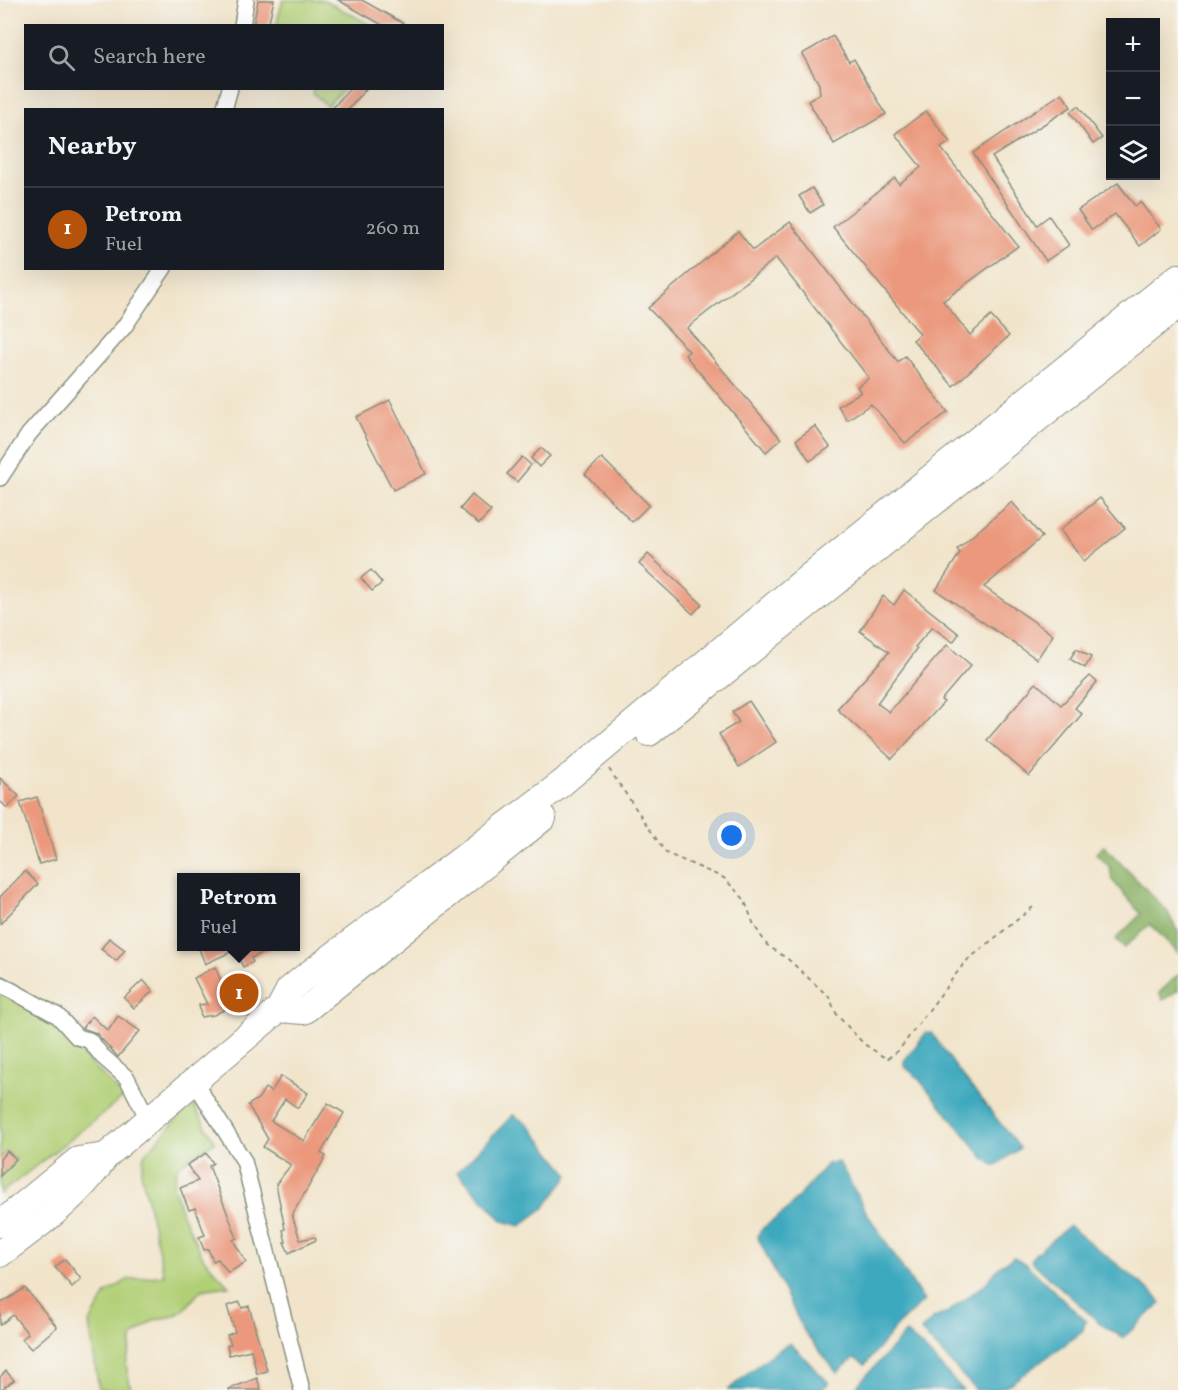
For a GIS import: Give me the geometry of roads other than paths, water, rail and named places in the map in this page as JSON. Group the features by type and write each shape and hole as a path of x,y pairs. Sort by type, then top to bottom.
{"highway":[{"path":"0,1254 73,1196 90,1180 106,1156 279,1009 289,990 301,980 561,784 798,585 1178,277"},
{"path":"279,1009 304,1011 1178,305"},
{"path":"0,1224 78,1160 106,1156"}],"street":[{"path":"242,24 246,0"},
{"path":"225,108 229,90"},
{"path":"0,478 29,434 124,327 163,270"},
{"path":"0,984 58,1016 77,1036 89,1040 102,1056 128,1078 148,1119"},
{"path":"194,1081 244,1161 302,1390"}],"water":[{"path":"931,1032 957,1069 1020,1148 995,1166 985,1159 917,1077 904,1066 904,1061 926,1033"},
{"path":"513,1115 528,1124 569,1175 544,1208 520,1226 503,1221 457,1172"},
{"path":"839,1162 868,1215 924,1301 896,1327 865,1365 854,1358 837,1373 804,1331 757,1236 763,1228 787,1210 827,1164"},
{"path":"1069,1226 1152,1292 1161,1303 1123,1338 1102,1325 1031,1261 1035,1254"},
{"path":"1014,1257 1027,1265 1086,1321 1082,1332 1011,1383 996,1390 976,1390 921,1331 934,1318 947,1313 986,1283 1001,1265"},
{"path":"906,1333 924,1348 963,1390 853,1390"},
{"path":"790,1343 829,1383 821,1390 728,1390 769,1356"}],"place":[{"name":"Petrom","path":"239,993"}]}
